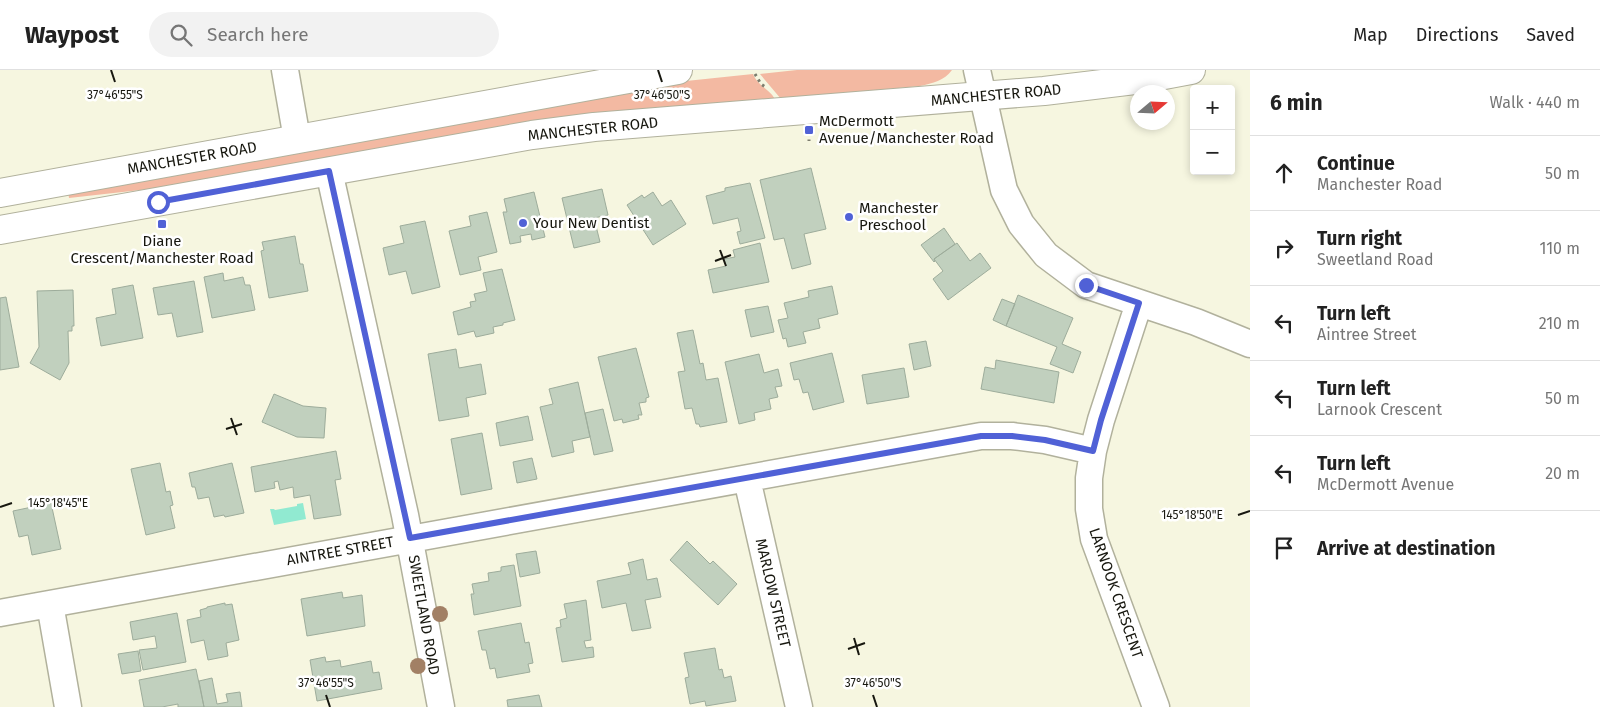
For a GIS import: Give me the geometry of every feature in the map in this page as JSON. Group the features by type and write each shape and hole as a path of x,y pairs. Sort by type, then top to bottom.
{"main road":[{"name":"MANCHESTER ROAD","path":"0,230 532,135 594,127 983,97 1125,81 1192,70"},
{"name":"MANCHESTER ROAD","path":"0,193 665,71"}],"street":[{"path":"285,70 297,139"},
{"path":"977,70 1004,190 1021,224 1046,255 1086,285 1196,322 1250,344"},
{"name":"SWEETLAND ROAD","path":"329,171 410,538 441,707"},
{"name":"LARNOOK CRESCENT","path":"1139,303 1101,420 1093,451 1089,478 1089,509 1094,539 1156,707"},
{"name":"AINTREE STREET","path":"0,613 981,436 1012,436 1045,440 1093,451"},
{"name":"MARLOW STREET","path":"746,478 799,707"},
{"path":"50,604 68,707"}],"shaded area":[{"path":"797,70 952,70 934,83 920,86 781,99 760,74"},
{"path":"753,74 758,82 775,99 631,111 176,186 69,198 68,191 667,83"}],"water":[{"path":"303,503 306,519 274,525 270,509 275,510 297,506 297,504"}],"building":[{"name":"Manchester Preschool","path":"811,168 826,229 804,234 811,264 792,269 784,238 774,240 760,180"},
{"path":"750,183 765,238 740,244 737,232 741,231 738,218 713,224 706,196 725,191 725,188"},
{"path":"602,189 608,215 594,218 600,242 574,248 562,198"},
{"name":"Your New Dentist","path":"534,192 545,237 532,240 531,234 520,236 521,242 510,244 503,212 507,212 504,199"},
{"path":"653,192 662,206 671,200 686,224 653,245 627,205 642,195 644,198"},
{"path":"487,212 497,252 478,257 481,270 460,275 449,231 471,226 469,216"},
{"path":"425,221 440,287 412,294 406,271 389,275 383,248 404,243 400,226"},
{"path":"944,228 955,244 934,259 934,262 921,245"},
{"path":"295,236 300,264 303,264 308,291 269,298 261,251 264,250 262,242"},
{"path":"760,243 769,282 713,293 708,270 726,266 724,259 735,257 733,250"},
{"path":"957,243 970,261 980,253 991,268 948,300 933,279 943,271 934,259"},
{"path":"502,269 515,320 493,327 494,333 476,337 474,331 458,335 453,312 471,307 470,302 476,301 474,294 487,291 483,273"},
{"path":"223,273 224,281 243,277 245,285 250,285 255,310 212,318 204,277"},
{"path":"194,281 203,332 177,337 172,313 158,315 153,288"},
{"path":"133,285 143,338 101,346 96,318 116,314 112,289"},
{"path":"832,286 838,314 818,319 820,328 803,332 806,343 788,347 786,338 783,339 778,320 788,318 784,303 809,297 808,291"},
{"path":"73,290 74,326 72,326 72,331 68,331 69,363 60,380 30,363 39,347 37,291"},
{"path":"1018,295 1073,318 1062,344 1081,352 1073,373 1050,364 1057,347 1006,326"},
{"path":"6,297 19,367 0,370 0,298"},
{"path":"1002,299 1015,304 1006,326 993,320"},
{"path":"768,306 774,332 751,337 745,310"},
{"path":"693,330 700,364 703,363 706,380 718,378 727,422 700,427 699,424 696,424 692,408 685,409 678,372 685,371 677,333"},
{"path":"926,341 931,366 914,370 909,344"},
{"path":"636,348 649,397 646,398 646,402 639,403 642,415 638,415 639,419 623,423 622,419 614,421 598,357"},
{"path":"456,349 459,368 481,364 486,394 466,398 469,416 439,421 428,354"},
{"path":"832,353 844,402 813,410 808,392 803,393 799,379 794,380 790,363"},
{"path":"759,354 764,373 778,369 782,386 775,387 778,397 769,399 771,409 754,413 755,420 739,424 725,362"},
{"path":"996,360 1059,372 1054,403 981,389 985,367 995,369"},
{"path":"904,368 909,397 867,404 862,375"},
{"path":"578,382 590,437 572,441 574,452 552,457 540,407 553,404 549,389"},
{"path":"274,394 303,406 326,408 324,438 297,437 262,422"},
{"path":"603,409 613,451 594,455 585,413"},
{"path":"528,416 533,440 500,446 496,423"},
{"path":"482,433 492,489 461,495 451,439"},
{"path":"336,451 341,479 335,480 341,515 314,519 310,495 294,498 293,487 280,490 278,481 274,482 275,488 255,492 251,467"},
{"path":"532,458 537,479 517,483 513,462"},
{"path":"160,463 166,492 170,491 173,505 170,506 175,528 146,535 131,469"},
{"path":"232,463 244,513 214,517 209,497 198,499 195,487 192,487 189,473"},
{"path":"51,503 61,549 32,555 28,535 19,537 13,511"},
{"path":"687,541 710,564 713,561 737,584 718,605 670,560"},
{"path":"536,551 540,573 520,577 516,554"},
{"path":"643,559 647,580 657,578 661,597 645,600 651,628 632,631 626,603 602,608 597,581 631,574 628,563"},
{"path":"514,565 521,606 474,615 471,594 474,594 472,584 489,581 488,573 501,571 501,567"},
{"path":"342,592 343,598 362,595 365,626 307,636 301,599"},
{"path":"586,600 591,640 584,641 586,648 593,647 594,657 562,662 556,628 561,627 560,620 567,618 564,604"},
{"path":"225,603 225,605 232,604 239,640 226,643 228,656 208,660 204,640 191,643 187,620 201,617 200,610"},
{"path":"177,613 186,662 143,670 139,650 157,648 155,636 133,640 130,622"},
{"path":"521,623 525,643 529,642 533,663 528,664 530,672 497,678 495,668 490,669 486,650 482,650 478,631"},
{"path":"715,648 719,670 722,669 724,678 731,676 736,701 706,706 705,701 690,704 685,678 689,677 684,653"},
{"path":"138,651 141,671 122,674 118,654"},
{"path":"325,657 326,662 340,660 341,667 371,661 373,673 379,672 382,689 317,701 310,660"},
{"path":"196,669 204,707 178,707 178,704 162,707 144,707 139,680"},
{"path":"212,678 217,704 228,702 226,694 240,692 242,707 204,707 199,681"},
{"path":"539,695 542,707 508,707 507,700"}],"place":[{"name":"McDermott Avenue/Manchester Road","path":"809,130"},
{"name":"Manchester Preschool","path":"849,217"},
{"name":"Your New Dentist","path":"523,223"},
{"name":"Diane Crescent/Manchester Road","path":"162,224"}],"route":[{"path":"158,202 329,171 410,538 981,436 1012,436 1045,440 1093,451 1101,420 1139,303 1086,285"}]}
